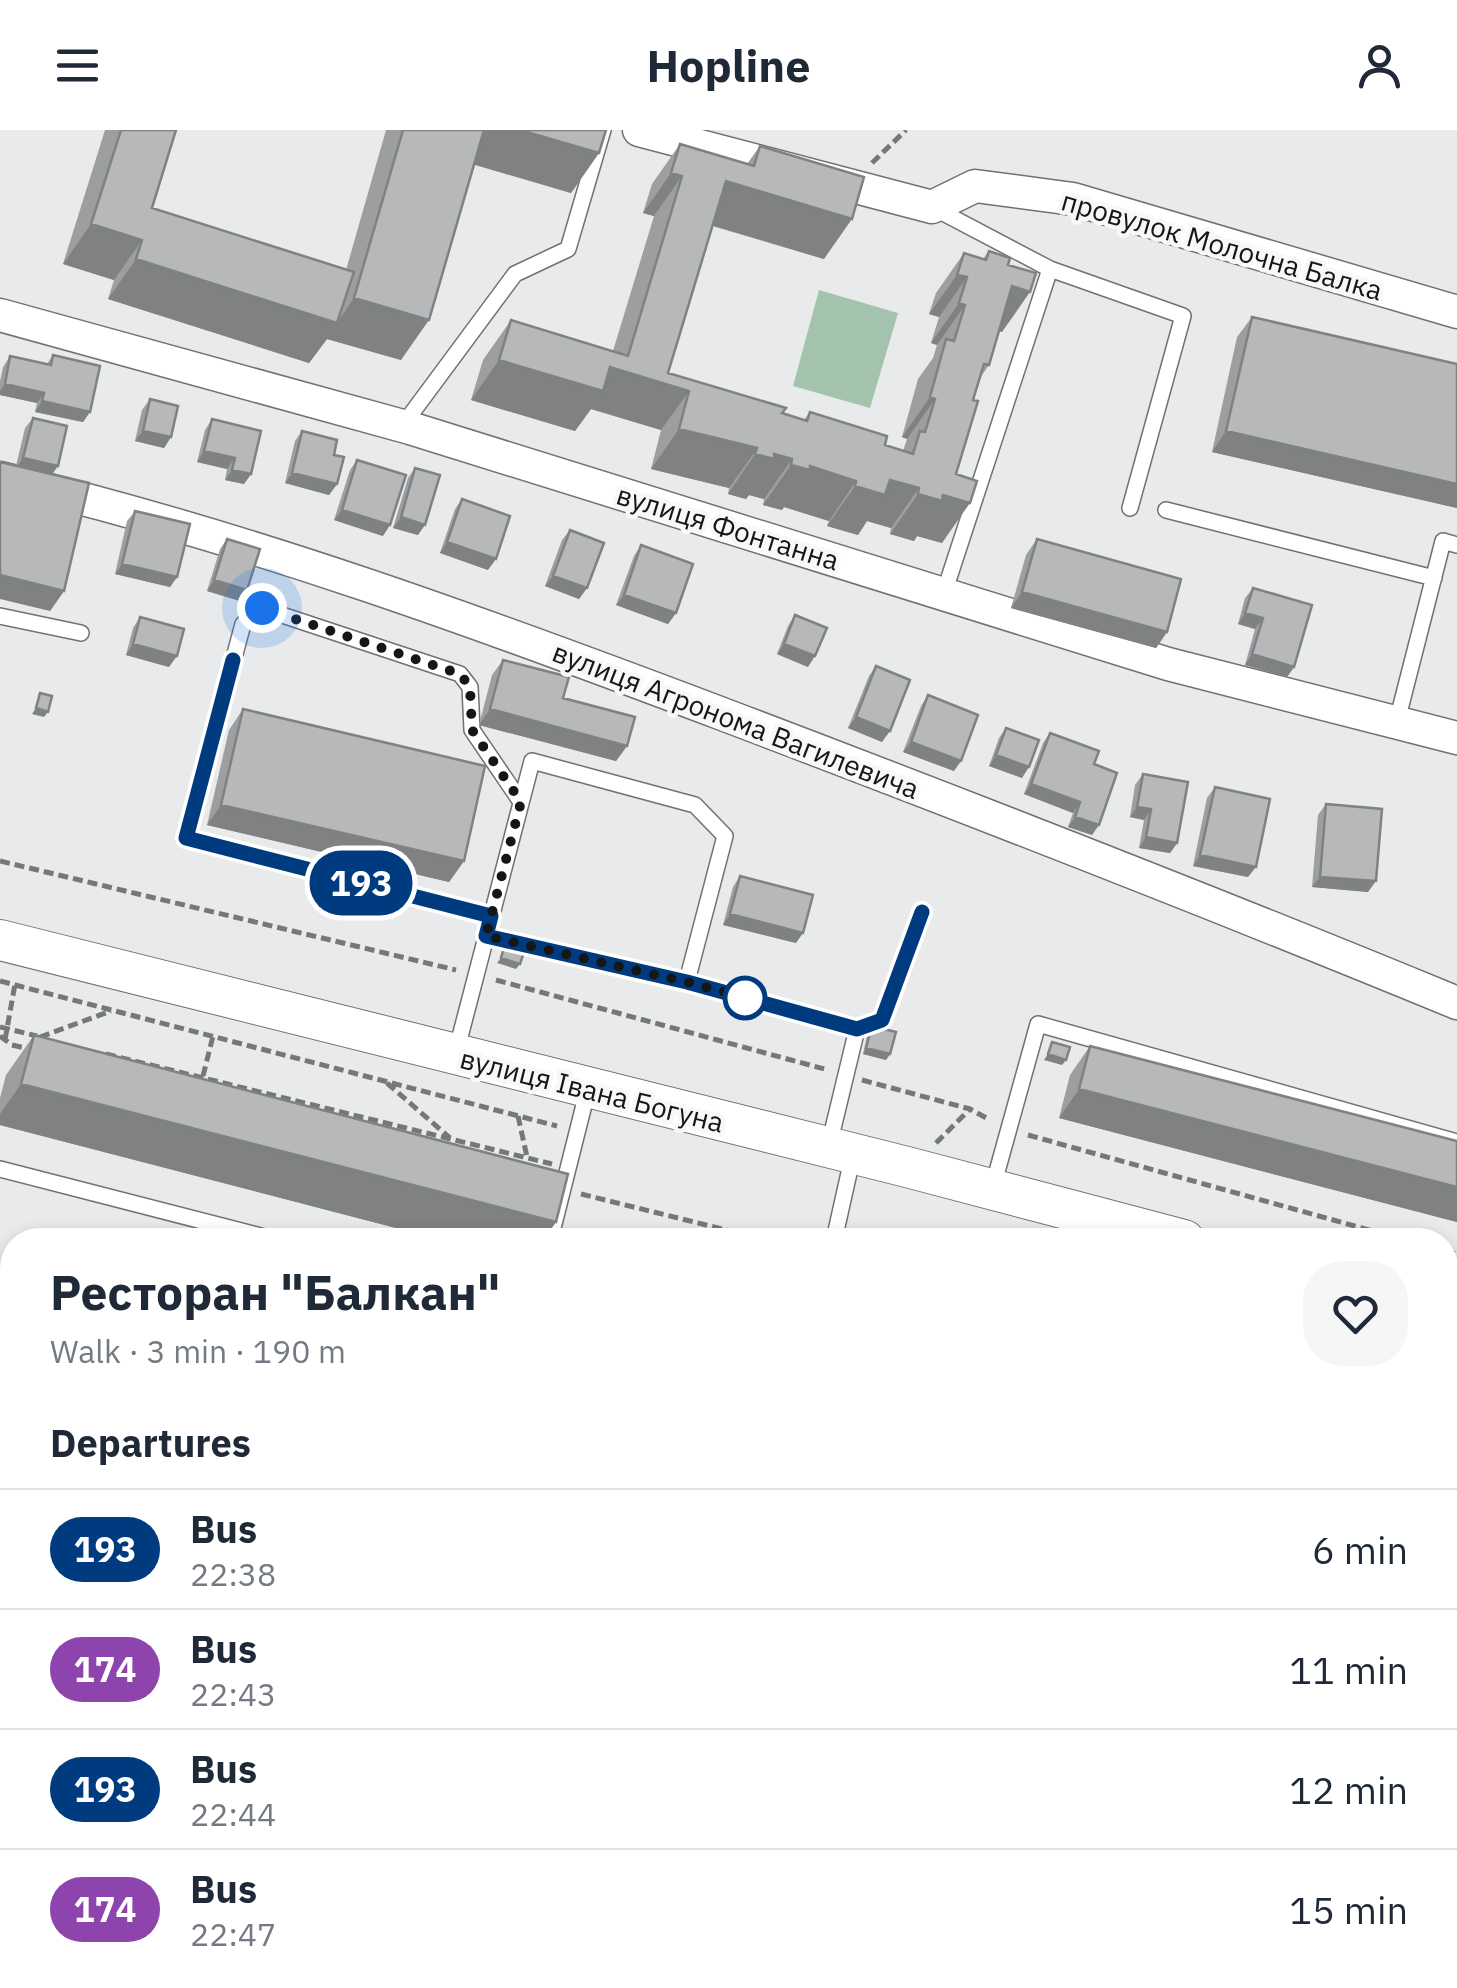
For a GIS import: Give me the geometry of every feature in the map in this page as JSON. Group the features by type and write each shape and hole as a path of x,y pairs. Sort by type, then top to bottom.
{"street":[{"path":"639,130 932,206"},
{"name":"провулок Молочна Балка","path":"932,206 975,186 1073,200 1457,312"},
{"name":"вулиця Фонтанна","path":"0,315 403,426 1168,664 1457,738"},
{"name":"вулиця Агронома Вагилевича","path":"0,478 191,527 550,649 1172,886 1457,1003"},
{"name":"вулиця Івана Богуна","path":"0,940 1138,1228"}],"lane":[{"path":"403,426 516,274 568,248 604,130"},
{"path":"932,206 1050,269 1183,316 1130,508"},
{"path":"944,594 1050,269"},
{"path":"1166,510 1434,578"},
{"path":"1396,721 1443,541 1457,545"},
{"path":"491,916 186,838 243,624 262,608 460,674 470,687 472,730 521,802"},
{"path":"0,616 80,633"},
{"path":"456,1056 532,761 695,806 725,836 687,982"},
{"path":"486,936 687,982 857,1029 882,1020 922,912"},
{"path":"992,1190 1038,1024 1457,1142"},
{"path":"835,1228 846,1075 857,1029"},
{"path":"553,1228 588,1088"},
{"path":"0,1168 230,1228"}],"path":[{"path":"849,186 906,130"},
{"path":"0,862 476,975 970,1109 1010,1130 1362,1228"},
{"path":"0,980 579,1132"},
{"path":"15,984 3,1038 30,1050"},
{"path":"40,1037 114,1010"},
{"path":"4,1028 58,1042"},
{"path":"202,1078 213,1036"},
{"path":"94,1050 569,1168"},
{"path":"384,1081 463,1149"},
{"path":"930,1148 970,1109"},
{"path":"518,1116 533,1182 718,1228"}],"green space":[{"path":"819,290 898,313 870,408 793,386"}],"building":[{"path":"121,130 176,130 152,208 354,272 337,323 136,259 142,240 91,224"},
{"path":"403,130 484,130 429,320 354,298"},
{"path":"520,130 606,130 599,153"},
{"path":"680,144 754,166 760,146 864,177 852,219 726,181 668,373 786,408 782,413 807,421 810,412 887,436 885,445 913,454 935,399 930,397 946,339 954,341 965,305 959,303 967,277 957,275 964,253 986,260 989,251 1010,258 1008,265 1036,273 1030,292 1012,286 989,365 984,364 973,400 978,401 956,474 977,481 970,503 943,495 942,501 918,494 919,488 890,480 885,495 810,466 810,470 791,465 792,459 755,454 757,448 679,429 689,391 610,367 603,391 499,360 511,320 628,356 682,176 671,173"},
{"path":"1252,317 1457,364 1457,484 1226,431"},
{"path":"53,355 100,366 90,412 42,401 44,393 5,384 10,356 51,365"},
{"path":"150,399 178,406 171,437 143,431"},
{"path":"33,418 67,426 58,466 23,458"},
{"path":"212,419 261,431 251,474 232,470 235,458 204,451"},
{"path":"302,431 337,440 334,455 344,457 337,484 292,473"},
{"path":"357,460 406,475 390,525 342,510"},
{"path":"0,462 89,483 64,591 0,575"},
{"path":"415,468 440,475 425,525 401,517"},
{"path":"462,499 510,516 496,559 447,542"},
{"path":"135,511 190,524 177,577 122,564"},
{"path":"570,530 604,543 587,588 553,576"},
{"path":"227,539 260,549 247,590 214,580"},
{"path":"1037,539 1181,579 1167,632 1022,592"},
{"path":"641,545 693,564 676,613 624,595"},
{"path":"1253,588 1312,605 1294,667 1252,654 1263,618 1245,613"},
{"path":"795,615 827,628 815,656 784,644"},
{"path":"140,617 184,629 177,656 133,644"},
{"path":"503,660 569,677 563,698 635,717 627,746 490,709"},
{"path":"876,666 910,680 890,731 856,717"},
{"path":"40,693 52,696 48,712 36,708"},
{"path":"928,695 978,715 961,761 911,742"},
{"path":"243,709 485,766 464,861 221,805"},
{"path":"1006,728 1039,740 1029,767 996,755"},
{"path":"1050,733 1099,751 1094,764 1117,773 1099,825 1075,817 1080,802 1031,784"},
{"path":"1143,774 1188,782 1177,843 1146,837 1151,809 1137,807"},
{"path":"1215,787 1270,799 1256,867 1200,855"},
{"path":"1326,804 1382,809 1376,881 1320,877"},
{"path":"740,876 813,895 803,933 730,914"},
{"path":"506,940 526,946 520,964 501,958"},
{"path":"872,1026 896,1032 890,1054 866,1048"},
{"path":"34,1035 568,1174 556,1222 21,1084"},
{"path":"1052,1042 1070,1047 1066,1060 1048,1054"},
{"path":"1090,1046 1457,1141 1457,1187 1079,1089"}],"bus line":[{"name":"193","path":"233,660 186,838 491,916 486,936 687,982 857,1029 882,1020 922,912"}],"route":[{"path":"262,608 460,674 470,687 472,730 521,802 486,936 755,1000 745,998"}]}
